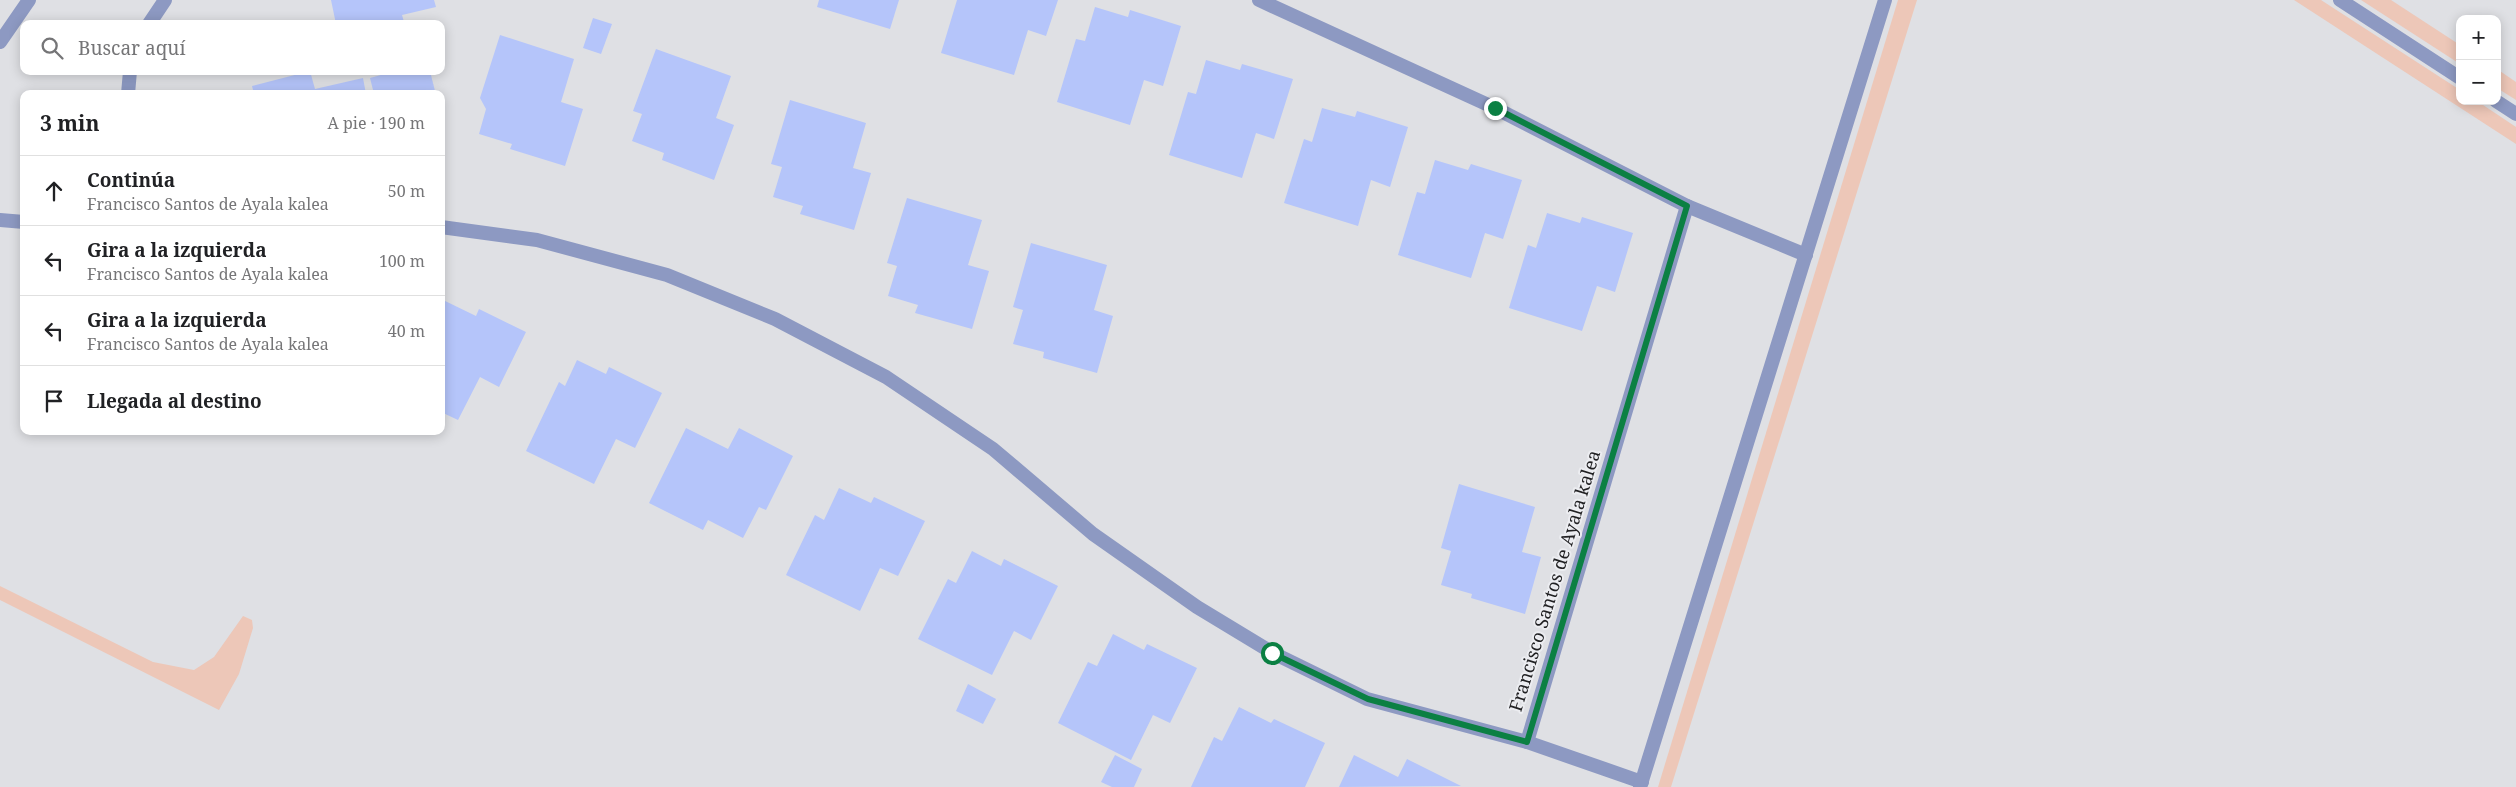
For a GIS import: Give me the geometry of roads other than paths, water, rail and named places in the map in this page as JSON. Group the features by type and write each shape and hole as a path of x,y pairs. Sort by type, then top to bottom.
{"street":[{"path":"0,42 29,0"},
{"path":"152,20 166,0"},
{"path":"1259,0 1495,108 1687,206 1806,255"},
{"path":"1527,742 1641,784 1886,0"},
{"path":"2340,0 2456,75"},
{"path":"128,90 130,75"},
{"path":"2501,104 2516,114"},
{"name":"Francisco Santos de Ayala kalea","path":"445,228 537,240 667,275 776,319 886,377 977,438 993,449 1093,534 1197,607 1272,653 1368,699 1527,742 1687,206"},
{"path":"0,220 20,222"}]}
